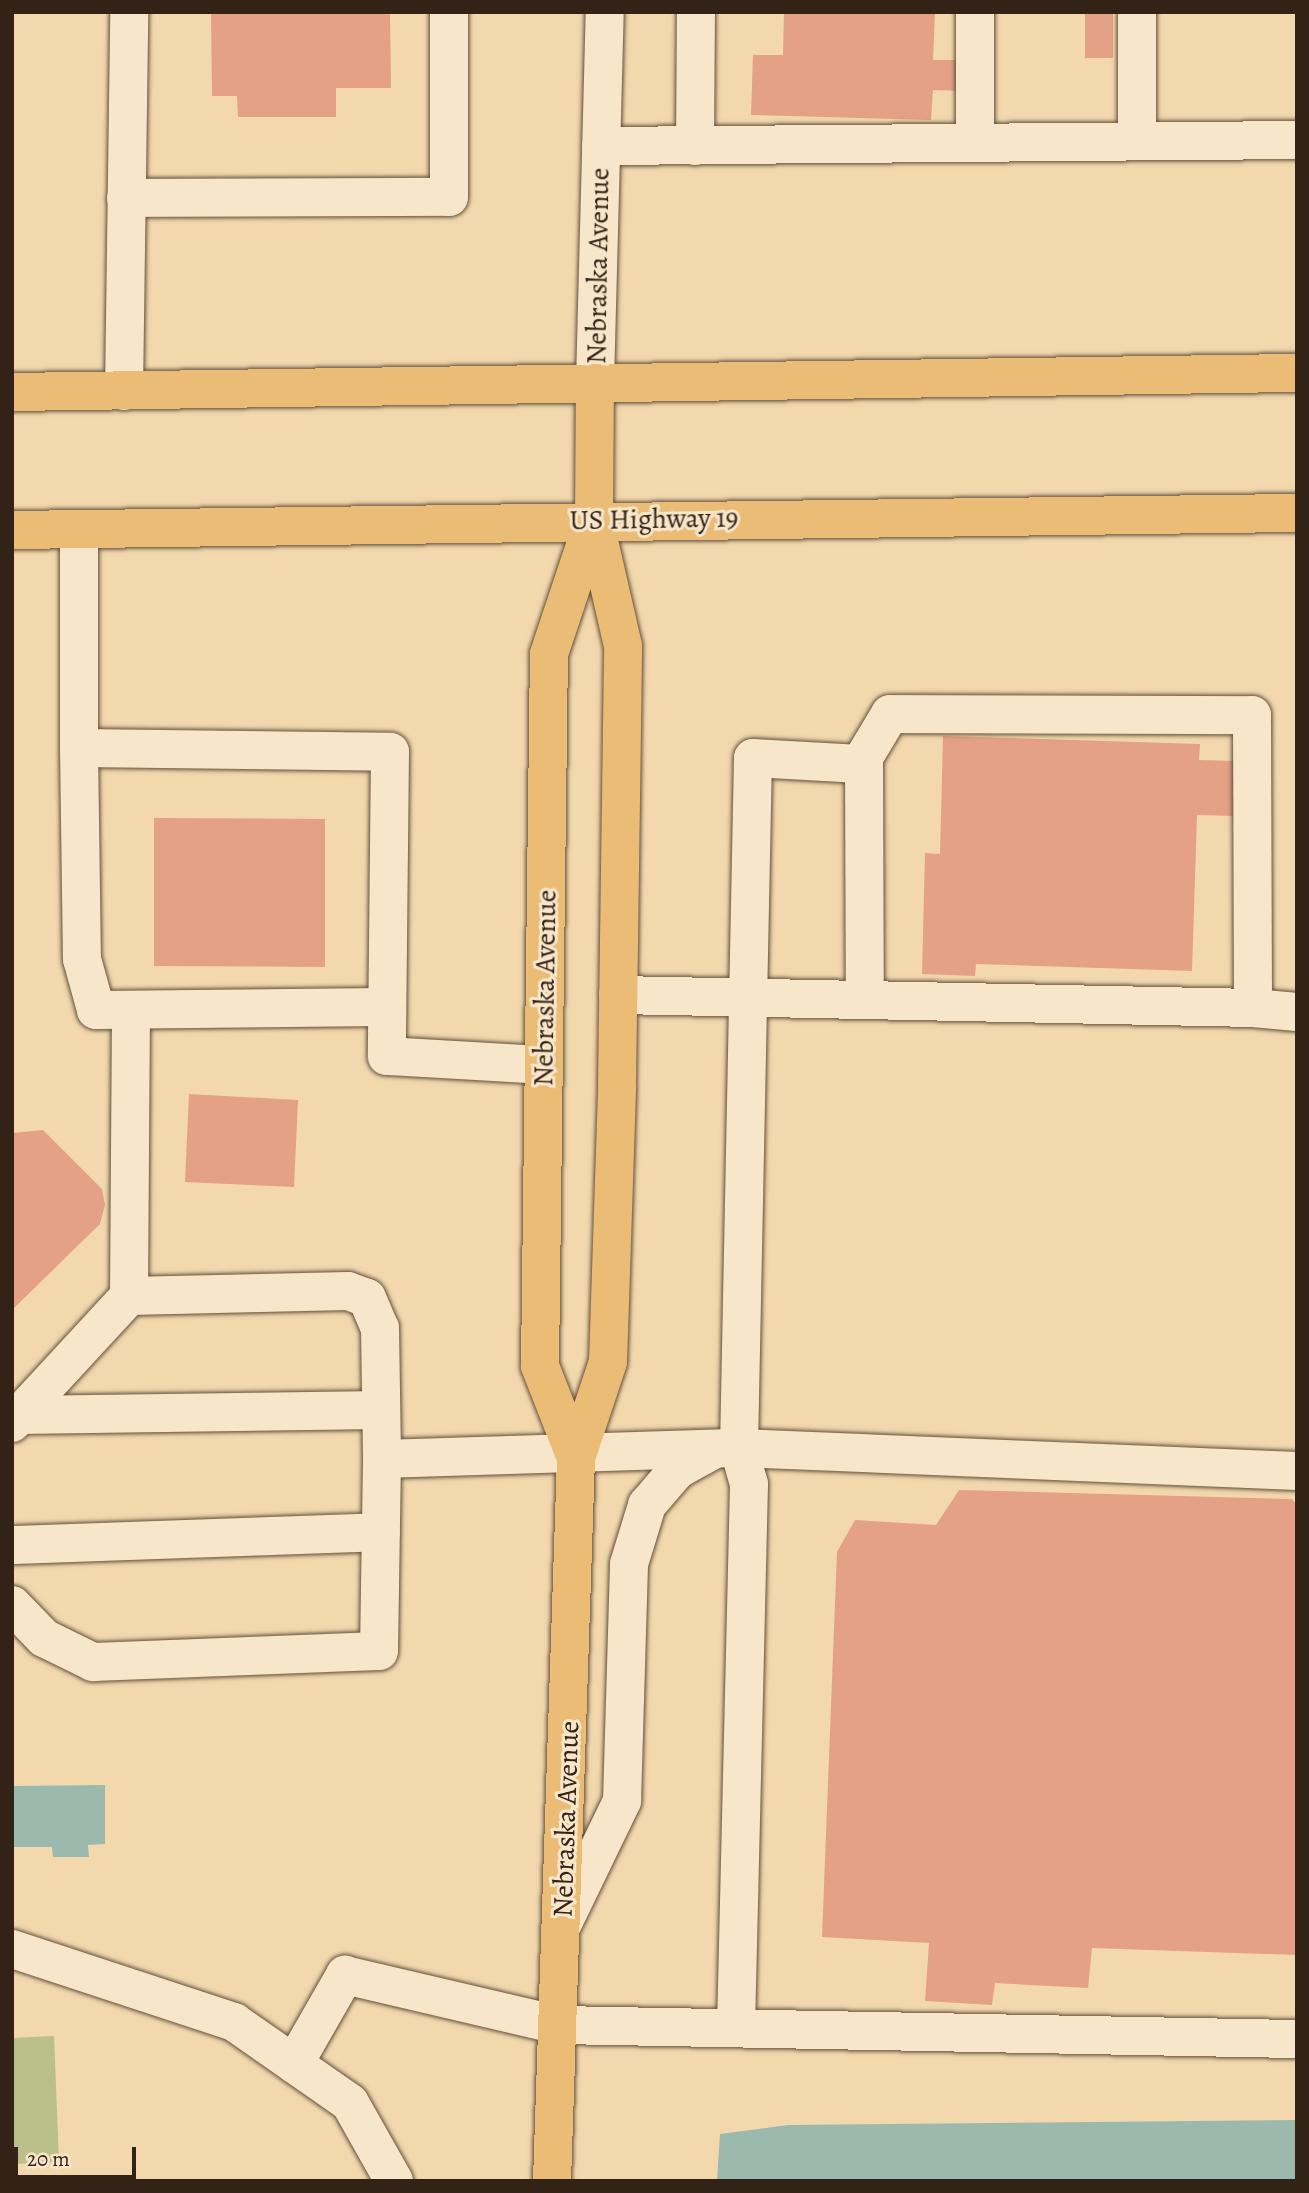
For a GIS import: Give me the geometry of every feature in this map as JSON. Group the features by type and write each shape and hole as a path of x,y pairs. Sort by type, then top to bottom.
{"main road":[{"path":"12,392 1297,373"},
{"name":"Nebraska Avenue","path":"552,2181 563,1923 576,1458 608,1362 618,995 623,646 594,519 595,383"},
{"name":"US Highway 19","path":"12,530 594,519 1297,513"},
{"name":"Nebraska Avenue","path":"576,1458 540,1366 550,654 594,519"}],"street":[{"path":"124,391 129,12"},
{"path":"126,198 449,197 449,12"},
{"name":"Nebraska Avenue","path":"595,383 606,12"},
{"path":"695,146 696,12"},
{"path":"975,12 975,143"},
{"path":"1137,12 1137,141"},
{"path":"601,146 1297,140"},
{"path":"79,529 82,959 96,1010 387,1007"},
{"path":"864,997 864,759 890,714 1252,715 1253,1008"},
{"path":"79,748 390,752 387,1056 544,1065"},
{"path":"736,2028 750,1484 726,1449 750,994 753,758 864,759"},
{"path":"618,995 750,994 1253,1008 1297,1012"},
{"path":"16,1419 129,1296 131,1010"},
{"path":"12,1605 44,1638 93,1662 379,1651 382,1459 380,1328 367,1298 348,1291 129,1296"},
{"path":"16,1419 382,1410"},
{"path":"563,1923 622,1801 629,1564 647,1505 677,1470 726,1449"},
{"path":"382,1459 576,1458 726,1449 1297,1471"},
{"path":"12,1545 381,1532"},
{"path":"12,1949 234,2022 350,2103 394,2181"},
{"path":"294,2064 345,1975 559,2025 1297,2039"}],"green space":[{"path":"54,2036 59,2162 12,2164 12,2038"}],"shaded area":[{"path":"105,1785 105,1844 88,1845 89,1857 53,1857 52,1847 12,1847 12,1786"},
{"path":"1297,2120 1297,2181 717,2181 720,2134 788,2125"}],"building":[{"path":"211,12 390,12 391,88 336,88 336,117 238,117 237,96 212,96"},
{"path":"784,12 935,12 933,60 964,60 962,91 933,90 931,120 751,115 753,55 783,55"},
{"path":"1085,12 1113,12 1113,58 1085,58"},
{"path":"943,736 1200,744 1199,760 1237,761 1235,816 1197,815 1192,971 976,964 975,976 922,974 925,853 940,854"},
{"path":"154,818 325,819 325,967 154,966"},
{"path":"189,1094 298,1100 294,1187 185,1182"},
{"path":"43,1130 102,1189 105,1205 100,1224 12,1310 12,1133"},
{"path":"959,1490 1292,1499 1297,1505 1297,1955 1092,1948 1088,1988 995,1983 992,2005 925,2001 929,1943 822,1937 837,1552 855,1520 936,1525"}]}
